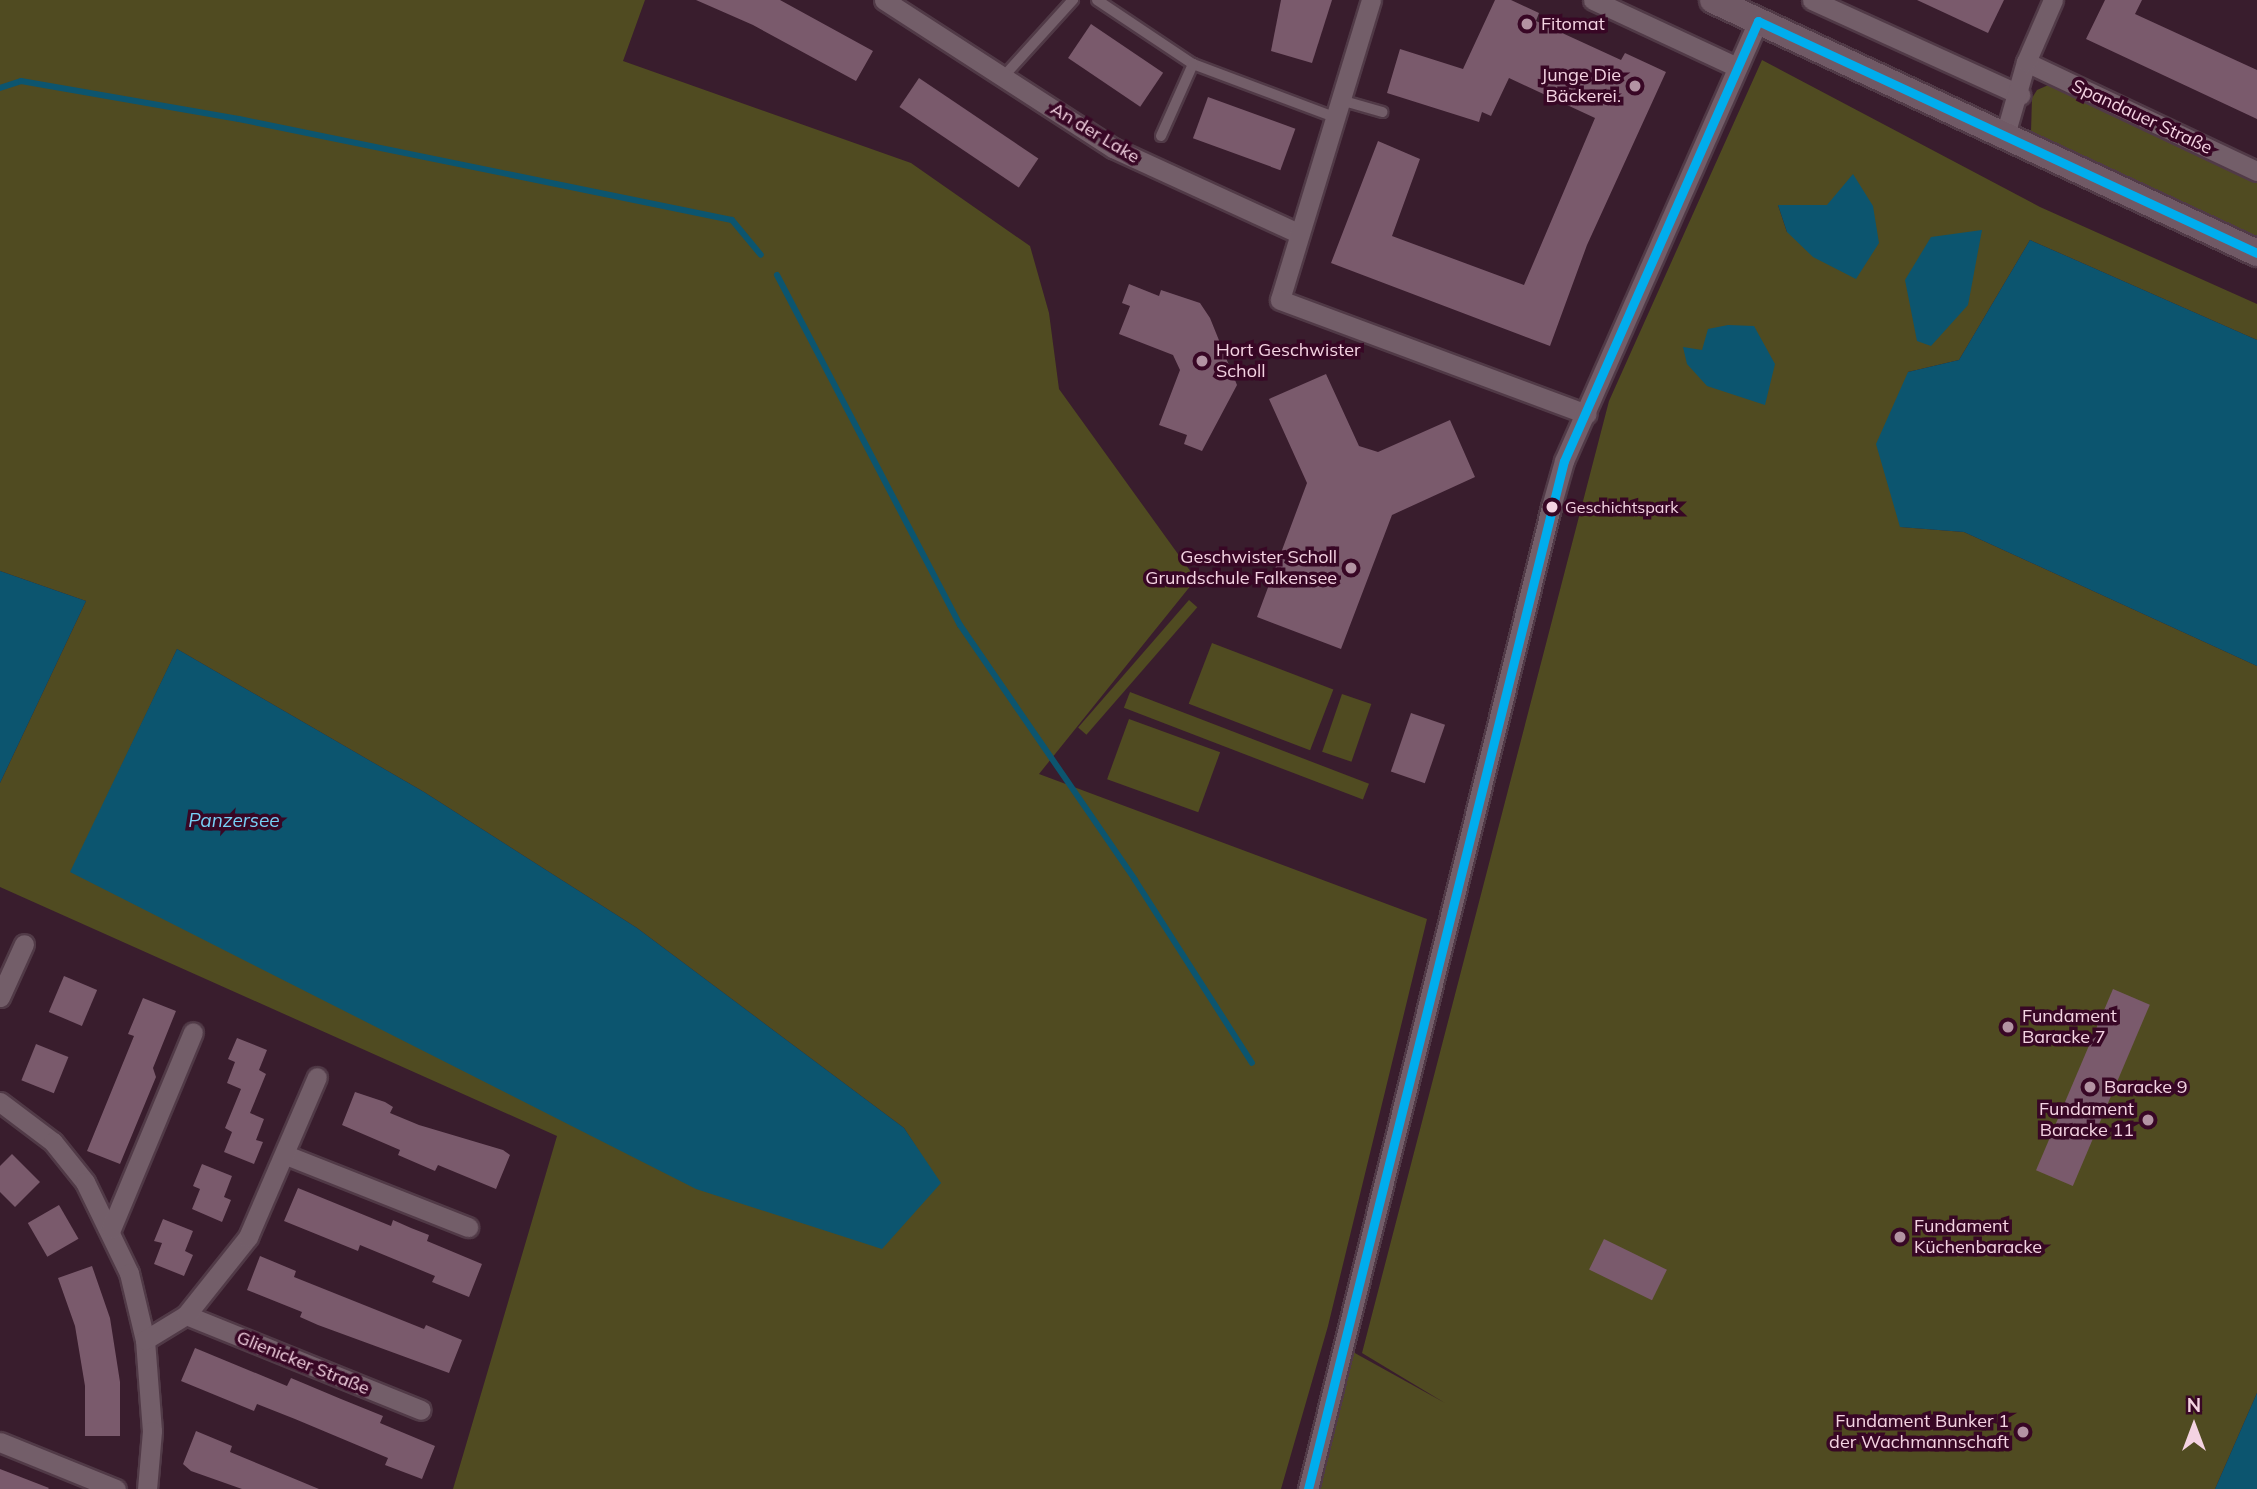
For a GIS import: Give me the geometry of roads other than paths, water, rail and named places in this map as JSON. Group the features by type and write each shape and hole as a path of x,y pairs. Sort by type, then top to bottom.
{"main road":[{"path":"1713,0 2257,253"}],"street":[{"name":"An der Lake","path":"884,0 907,5 1004,76 1113,148 1298,233"},
{"path":"1371,0 1341,109 1298,233 1280,300 1586,414"},
{"path":"1592,0 1737,67"},
{"path":"1812,0 2020,95"},
{"path":"2006,135 2020,95 2026,62 2053,0"},
{"path":"1308,1489 1523,607 1564,461 1758,21"},
{"name":"Spandauer Straße","path":"2026,62 2257,171"},
{"path":"0,997 24,944"},
{"path":"111,1229 193,1032"},
{"path":"145,1340 186,1315 248,1237 286,1155 317,1077"},
{"path":"0,1102 53,1142 85,1182 111,1229 129,1273 145,1340 152,1431 146,1489"},
{"path":"286,1155 468,1227"},
{"name":"Glienicker Straße","path":"186,1315 421,1410"},
{"path":"0,1442 116,1489"}],"lane":[{"path":"1097,0 1193,64 1341,109 1382,112"},
{"path":"1004,76 1070,1"},
{"path":"1161,136 1193,64"}],"water":[{"path":"1853,174 1873,206 1879,243 1856,279 1813,257 1787,232 1778,205 1827,205"},
{"path":"1982,230 1968,305 1931,346 1917,341 1905,280 1931,237"},
{"path":"2030,240 2257,340 2257,666 1964,532 1900,527 1876,444 1908,372 1959,360"},
{"path":"1728,325 1754,326 1775,364 1765,405 1707,386 1687,364 1683,347 1702,350 1708,329"},
{"path":"0,571 86,601 0,783"},
{"name":"Panzersee","path":"177,649 424,792 637,928 904,1128 941,1183 882,1249 696,1189 70,872"},
{"path":"2257,1393 2257,1489 2215,1489"}],"waterway":[{"path":"0,88 21,81 239,119 732,220 761,255"},
{"path":"777,275 960,625 1135,880 1252,1063"}],"place":[{"name":"Fitomat","path":"1527,24"},
{"name":"Junge Die Bäckerei.","path":"1635,86"},
{"name":"Hort Geschwister Scholl","path":"1202,361"},
{"name":"Geschichtspark","path":"1552,507"},
{"name":"Geschwister Scholl Grundschule Falkensee","path":"1351,568"},
{"name":"Fundament Baracke 7","path":"2008,1027"},
{"name":"Baracke 9","path":"2090,1087"},
{"name":"Fundament Baracke 11","path":"2148,1120"},
{"name":"Fundament Küchenbaracke","path":"1900,1237"},
{"name":"Fundament Bunker 1 der Wachmannschaft","path":"2023,1432"}]}
